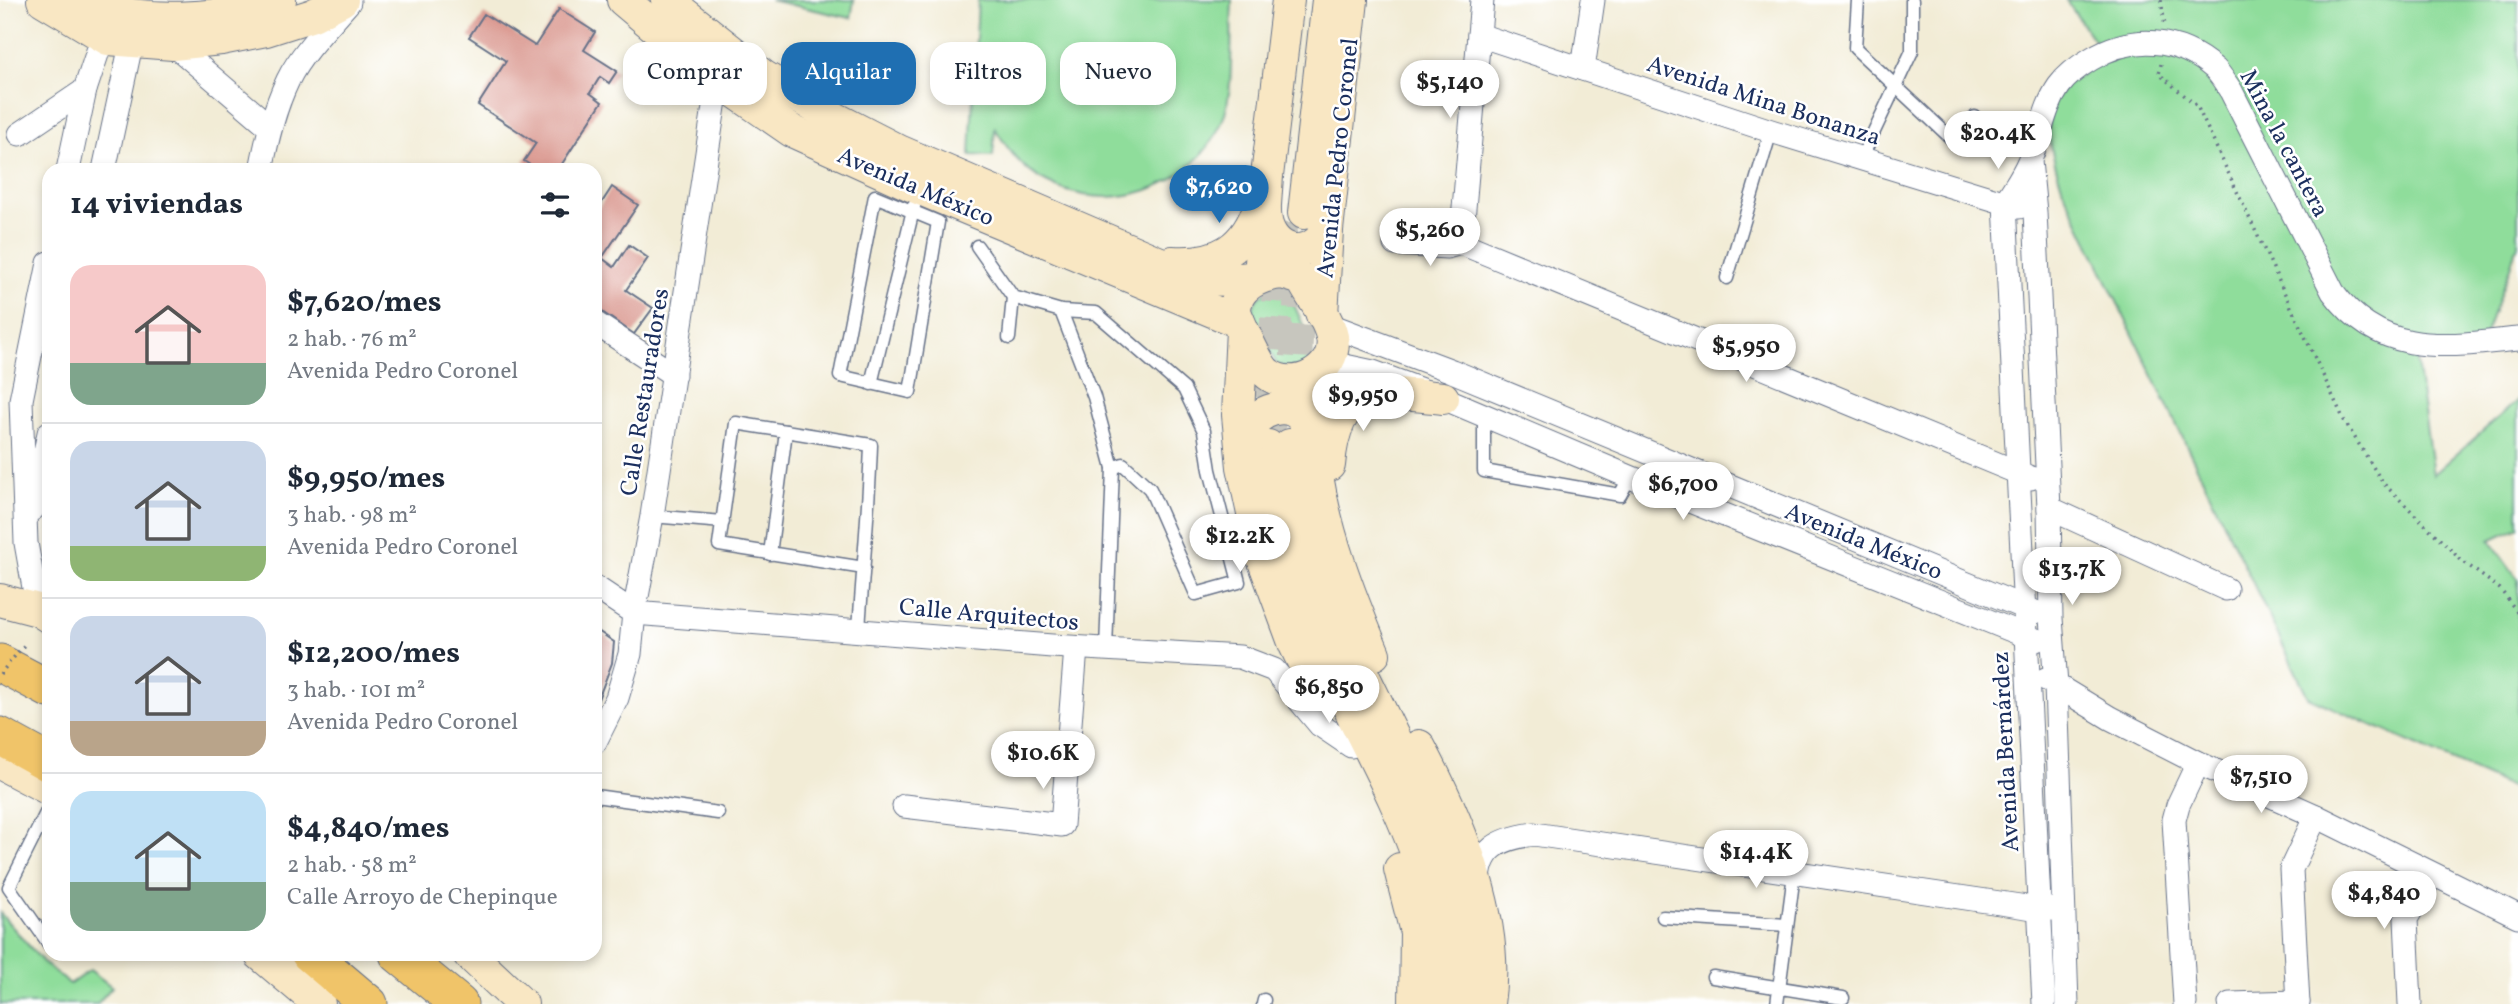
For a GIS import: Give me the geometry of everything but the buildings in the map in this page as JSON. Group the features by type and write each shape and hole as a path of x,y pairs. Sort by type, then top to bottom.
{"main road":[{"path":"13,654 42,682"},
{"path":"0,736 42,760"},
{"path":"407,961 459,1004"},
{"path":"291,969 350,1004"},
{"path":"291,969 369,1004"}],"street":[{"path":"43,0 125,17 169,18 212,17 280,0"},
{"path":"82,0 125,17 173,44 270,127"},
{"path":"173,44 266,30 313,15 342,0"},
{"path":"262,163 270,127 289,78 321,34 351,0"},
{"name":"Avenida México","path":"623,0 673,42"},
{"name":"Avenida México","path":"667,0 720,42"},
{"name":"Avenida Pedro Coronel","path":"1288,0 1289,207 1324,320"},
{"name":"Avenida Pedro Coronel","path":"1289,207 1306,0"},
{"name":"Avenida Pedro Coronel","path":"1289,207 1328,0"},
{"name":"Avenida Pedro Coronel","path":"1259,277 1289,207 1352,0"},
{"path":"1461,243 1482,0"},
{"path":"1583,69 1594,0"},
{"path":"69,163 85,90 125,17"},
{"path":"105,163 125,17"},
{"name":"Avenida Mina Bonanza","path":"1479,35 1771,131 2035,212"},
{"name":"Mina la cantera","path":"2030,161 2046,110 2059,85 2078,67 2107,49 2134,42 2161,41 2187,50 2216,70 2231,91 2333,292 2348,312 2392,338 2416,344 2444,346 2518,339"},
{"name":"Avenida México","path":"767,79 899,151 1188,275 1206,280 1259,277"},
{"path":"20,134 85,90"},
{"name":"Calle Restauradores","path":"602,728 617,698 630,654 634,613 652,516 714,105"},
{"name":"Avenida México","path":"754,105 792,131 917,201 1241,325"},
{"path":"2005,203 2030,161"},
{"path":"2030,161 2035,212 2048,484 2067,1004"},
{"name":"Avenida Bernárdez","path":"2005,203 2044,1004"},
{"path":"1160,261 1190,263 1214,258 1236,246 1252,229 1289,207"},
{"path":"1395,244 1447,247 1461,243 2048,484"},
{"path":"1282,273 1301,279 1333,338 1332,349 1319,369 1294,382 1281,380 1265,372 1241,325 1235,305 1247,286 1259,277 1282,273"},
{"path":"42,296 20,400 26,543 42,605"},
{"name":"Avenida México","path":"1324,320 2051,618"},
{"path":"1241,325 1238,415 1243,467 1262,556 1279,605 1314,684 1379,760 1436,835 1457,905 1464,953 1463,1004"},
{"path":"602,328 674,376"},
{"path":"1316,467 1319,369"},
{"name":"Avenida México","path":"1319,369 1373,372 1443,398 1630,477 2053,646"},
{"path":"1325,512 1331,444 1335,427 1346,410 1371,395 1443,398"},
{"path":"1243,467 1249,429 1255,419 1264,412 1275,409 1287,409 1303,419 1308,431 1325,512 1345,580 1394,700 1435,776 1456,823 1479,894 1490,949 1491,983 1488,1004"},
{"path":"1279,445 1275,514 1302,601 1324,656 1379,760 1423,871 1436,915 1441,965 1439,1004"},
{"path":"26,543 42,466"},
{"path":"2049,508 2227,589"},
{"name":"Calle Arquitectos","path":"602,594 634,613 1076,648 1240,657 1274,670 1320,726 1379,760"},
{"path":"0,600 42,612"},
{"path":"904,806 1062,825 1076,648"},
{"path":"2028,668 2110,719 2316,816 2518,916"},
{"path":"1394,700 1379,760 1386,816 1416,932 1415,1004"},
{"path":"2185,1004 2174,820 2198,762"},
{"path":"0,763 42,785"},
{"path":"2230,1004 2298,1003 2291,869 2316,816"},
{"path":"1479,894 1482,860 1491,848 1510,838 1534,834 2040,909 2064,909"},
{"path":"2410,1004 2406,919 2432,875"},
{"path":"477,961 522,1004"}],"lane":[{"path":"1858,0 1855,48 1953,140 1975,117"},
{"path":"1861,159 1912,51 1912,0"},
{"path":"1727,278 1771,131"},
{"path":"875,196 917,201 938,222 910,392 872,384 840,376 875,196"},
{"path":"872,384 917,201"},
{"path":"977,246 1013,297 1061,311 1096,313 1184,389 1204,431 1210,470 1239,582 1196,594 1150,489 1123,464 1113,468"},
{"path":"1009,338 1013,297"},
{"path":"1061,311 1094,397 1113,468 1106,649"},
{"path":"1484,415 1484,471 1620,495 1630,477"},
{"path":"859,629 864,568 871,445 736,423 719,545 864,568"},
{"path":"770,554 786,431"},
{"path":"652,516 723,522"},
{"path":"602,797 718,813"},
{"path":"42,821 9,887 42,934"},
{"path":"1777,1004 1794,874"},
{"path":"1663,917 1787,925"},
{"path":"1713,977 1843,998"}],"path":[{"path":"2165,57 2160,66 2160,74 2197,106 2344,419 2383,484 2461,560 2500,589 2518,613"},
{"path":"0,674 13,654"}],"green space":[{"path":"770,0 854,0 851,18"},
{"path":"978,0 1232,0 1229,95 1222,122 1209,145 1191,165 1170,180 1147,190 1122,196 1096,197 1070,192 1046,182 1030,172 1017,159 995,128 993,156 970,155 973,105 1046,105 1046,42 976,42"},
{"path":"2066,0 2518,0 2518,245 2478,355 2416,356 2433,475 2518,400 2518,527 2490,540 2518,579 2518,790 2308,697 2063,190 2049,137 2051,111 2056,98 2065,87 2106,58"},
{"path":"1272,290 1284,292 1292,300 1311,343 1310,361 1301,369 1277,365 1254,318 1257,300"},
{"path":"0,913 42,961 70,984 90,970 112,987 97,1004 0,1004"}],"tunnel":[{"path":"1268,446 1283,210"},
{"path":"1293,405 1300,289"}]}
